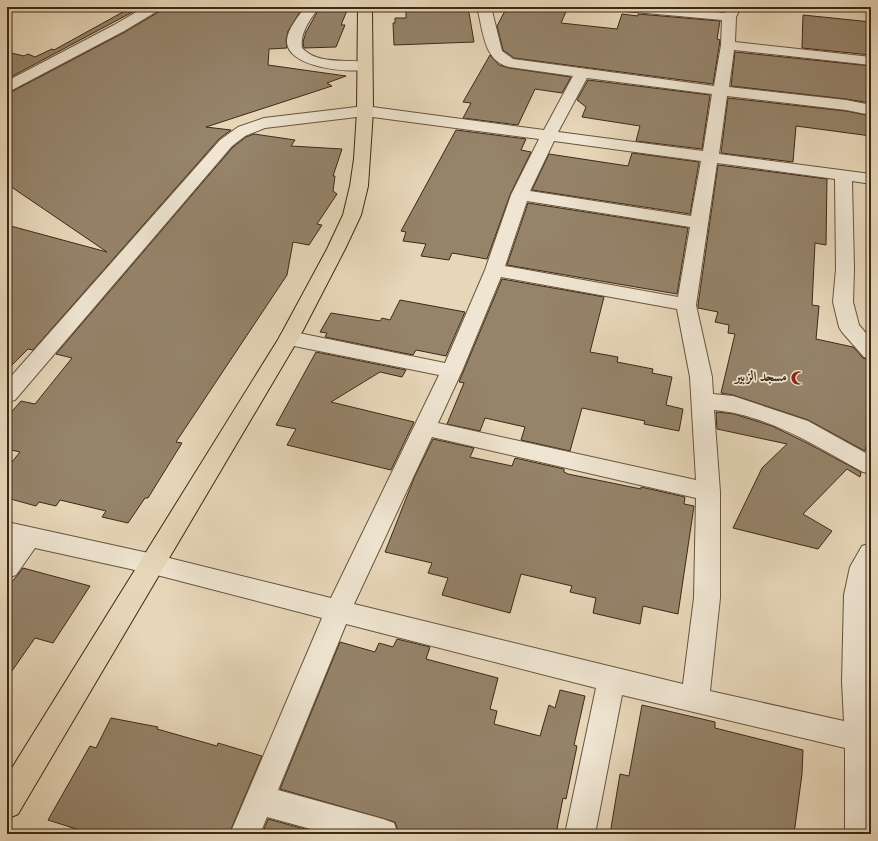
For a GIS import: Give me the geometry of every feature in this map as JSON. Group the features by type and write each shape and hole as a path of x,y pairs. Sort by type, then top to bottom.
{"main road":[{"path":"7,804 289,338 336,249 352,215 359,186 365,111 365,7"}],"street":[{"path":"7,87 119,28 154,7"},
{"path":"312,7 299,27 293,41 298,53 313,60 365,66"},
{"path":"484,7 495,51 498,56 503,60 520,65 720,91 846,105 871,110"},
{"path":"624,7 731,12 728,45 711,157 686,305 701,377 708,492 706,598 695,700"},
{"path":"728,45 871,61"},
{"path":"245,834 338,611 452,371 494,270 520,195 549,135 582,73"},
{"path":"7,395 226,143 236,134 249,127 278,121 365,111 871,179"},
{"path":"843,175 843,302 849,327 871,352"},
{"path":"520,195 700,223"},
{"path":"494,270 686,305"},
{"path":"289,338 452,371"},
{"path":"703,401 733,404 800,427 871,466"},
{"path":"426,428 708,492"},
{"path":"7,568 18,534 153,564 611,680 865,740"},
{"path":"860,834 865,740 856,682 857,595 863,567 871,553"},
{"path":"580,834 611,680"},
{"path":"260,800 383,834"}],"building":[{"path":"132,7 142,7 7,79 7,52 24,56 28,54 35,57 52,49 54,50"},
{"path":"162,7 303,7 288,31 286,40 287,48 269,49 268,65 346,76 327,83 332,86 206,127 231,130 219,139 33,350 28,349 7,370 7,225 107,252 7,184 7,92 13,91 125,32 160,11"},
{"path":"320,7 348,8 341,25 345,25 336,47 304,48 303,42 306,32"},
{"path":"435,7 468,7 474,42 394,45 393,23 395,23 395,18 406,18 406,10 435,9"},
{"path":"507,7 568,7 561,23 617,29 622,14 720,21 717,39 720,40 713,84 514,58 503,50 497,26"},
{"path":"681,7 723,7 722,11"},
{"path":"803,15 871,22 871,55 802,48"},
{"path":"735,52 871,66 871,103 731,86"},
{"path":"490,55 499,65 509,68 571,77 562,93 535,89 518,125 463,118 471,103 463,102"},
{"path":"588,80 710,95 702,149 636,141 640,126 582,117 586,107 577,100"},
{"path":"728,98 846,111 871,116 871,136 796,126 793,162 721,153"},
{"path":"456,130 526,139 521,150 531,152 510,195 487,259 452,253 449,260 421,256 426,244 403,241 406,232 401,231"},
{"path":"254,134 295,140 291,146 342,149 333,176 335,176 333,191 337,194 317,224 322,225 309,245 293,242 287,275 176,442 182,443 148,498 145,498 128,523 102,517 106,511 60,500 56,506 39,502 36,506 7,498 7,468 20,452 7,449 7,417 21,401 35,404 72,358 56,354 233,147 246,137"},
{"path":"632,153 699,162 690,214 532,190 549,154 628,166"},
{"path":"718,165 827,179 826,245 815,243 812,305 819,306 816,339 853,347 863,358 871,360 871,424 865,451 808,420 733,395 721,393 735,334 728,333 729,325 715,322 718,312 698,308"},
{"path":"528,203 688,228 677,294 507,265"},
{"path":"502,279 604,297 590,352 618,357 617,362 653,369 652,373 672,377 666,405 683,409 679,431 644,424 645,421 582,408 570,451 521,440 525,427 485,418 480,431 447,424 464,383 459,382"},
{"path":"400,300 465,312 446,356 416,350 413,355 325,337 327,333 320,332 331,313 380,321 382,318 390,320"},
{"path":"316,352 406,370 402,377 380,372 331,402 414,422 391,470 287,445 296,429 276,425"},
{"path":"716,412 734,414 772,426 861,472 860,477 847,469 803,514 832,531 818,549 733,528 762,468 787,444 717,429"},
{"path":"433,439 474,448 470,457 512,466 515,458 564,469 564,472 568,474 641,489 641,487 685,497 684,504 694,506 678,614 643,606 640,624 593,613 596,598 570,592 572,586 521,574 510,613 442,595 448,578 428,573 432,563 385,552 415,476"},
{"path":"23,568 90,586 53,643 35,638 7,678 7,588"},
{"path":"397,639 430,647 426,659 498,678 490,709 497,711 494,724 540,736 549,705 555,708 560,690 585,696 574,745 577,746 566,799 563,798 556,834 399,834 395,822 280,789 340,642 375,652 379,643 393,647"},
{"path":"642,705 715,722 715,728 803,750 802,774 794,834 610,834 620,774 629,776"},
{"path":"111,718 158,727 157,729 217,746 218,743 262,756 229,834 92,834 48,820 90,746 96,748"},
{"path":"268,819 323,834 262,834"}],"place":[{"name":"مسجد الزبير","path":"798,378"}]}
